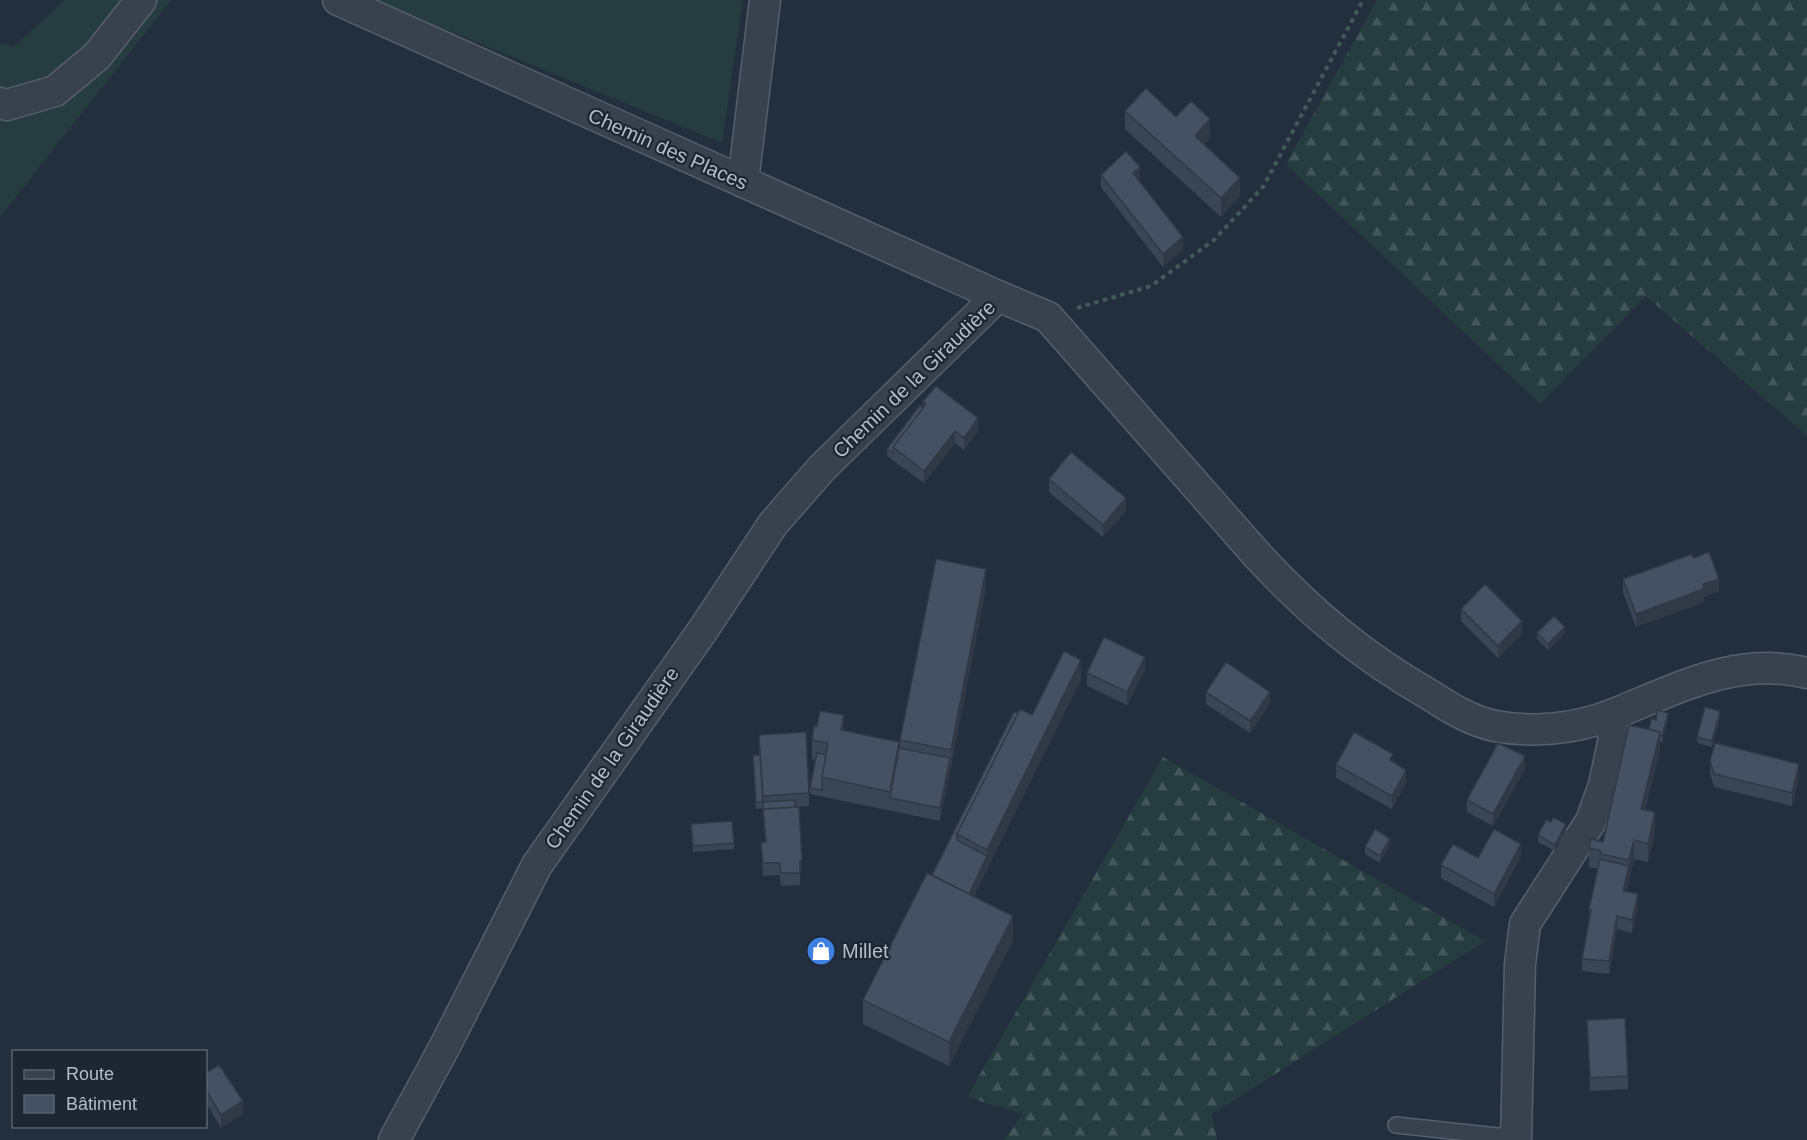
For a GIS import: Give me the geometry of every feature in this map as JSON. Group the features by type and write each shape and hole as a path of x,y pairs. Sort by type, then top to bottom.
{"street":[{"path":"0,103 7,105 55,91 97,56 141,0"},
{"name":"Chemin des Places","path":"338,0 998,296"},
{"path":"743,182 765,0"},
{"name":"Chemin de la Giraudière","path":"394,1140 445,1046 537,865 703,630 773,524 822,468 998,296 1048,317 1291,591 1373,661 1456,711 1494,725 1539,730 1610,716 1666,692 1735,670 1760,667 1807,673"},
{"path":"1516,1139 1520,964 1525,924 1591,821 1605,785 1614,738 1610,716"}],"lane":[{"path":"1396,1125 1516,1139"}],"path":[{"path":"1048,317 1151,286 1214,240 1263,187 1363,0"}],"green space":[{"path":"64,0 171,0 0,217 0,43 14,47"},
{"path":"374,0 743,0 722,143"},
{"path":"1377,0 1807,0 1807,436 1646,296 1540,404 1286,164"},
{"path":"1163,757 1485,941 1212,1114 1217,1140 1004,1140 1023,1114 967,1097"}],"building":[{"path":"1146,88 1176,117 1191,101 1210,119 1195,136 1240,178 1221,198 1125,111"},
{"path":"1126,151 1140,167 1133,173 1183,237 1163,254 1101,175"},
{"path":"936,386 978,418 964,438 955,431 924,471 893,447 926,404 923,401"},
{"path":"920,405 923,408 893,447 893,453 887,449"},
{"path":"1071,452 1126,498 1103,525 1049,479"},
{"path":"1709,552 1719,579 1703,584 1704,589 1636,614 1623,579 1692,554 1693,558"},
{"path":"936,559 986,569 951,750 900,740"},
{"path":"1485,584 1522,621 1498,646 1461,609"},
{"path":"1554,616 1565,627 1548,644 1537,633"},
{"path":"1104,637 1145,657 1127,692 1087,673"},
{"path":"1064,651 1081,660 987,850 957,834 1020,709 1032,715"},
{"path":"1226,662 1270,692 1250,721 1206,692"},
{"path":"1705,707 1720,711 1712,741 1697,737"},
{"path":"1657,710 1668,713 1662,736 1660,732 1649,729 1651,719 1656,720"},
{"path":"820,711 844,715 841,730 899,742 890,792 822,777 828,743 812,740"},
{"path":"1014,712 1018,713 957,834 957,840 987,856 969,894 932,875"},
{"path":"1629,725 1660,732 1641,809 1655,812 1648,844 1634,840 1629,860 1600,854 1601,851 1589,848 1591,839 1603,842"},
{"path":"806,732 809,793 763,796 759,735"},
{"path":"1354,732 1393,754 1390,760 1406,770 1392,796 1336,765"},
{"path":"1498,743 1525,756 1493,814 1467,800"},
{"path":"1715,743 1799,764 1792,793 1714,774 1710,761"},
{"path":"899,748 950,758 940,808 890,798"},
{"path":"817,753 826,755 822,790 810,788"},
{"path":"753,755 760,755 763,802 756,802"},
{"path":"795,800 795,807 763,809 763,802"},
{"path":"799,807 802,860 800,861 800,873 781,873 780,863 763,863 761,843 766,842 763,809"},
{"path":"1553,817 1566,824 1555,845 1538,835 1546,820 1551,822"},
{"path":"732,821 734,843 693,846 691,824"},
{"path":"1375,829 1390,839 1380,856 1365,847"},
{"path":"1494,829 1521,844 1494,894 1441,865 1453,844 1478,858"},
{"path":"1600,859 1629,866 1623,891 1638,894 1632,920 1617,916 1609,961 1582,959 1591,910 1589,909"},
{"path":"927,873 1013,916 949,1042 863,1000"},
{"path":"1625,1018 1628,1076 1590,1078 1587,1020"},
{"path":"219,1065 243,1101 221,1115 207,1092 207,1072"}],"place":[{"name":"Millet","path":"821,951"}]}
